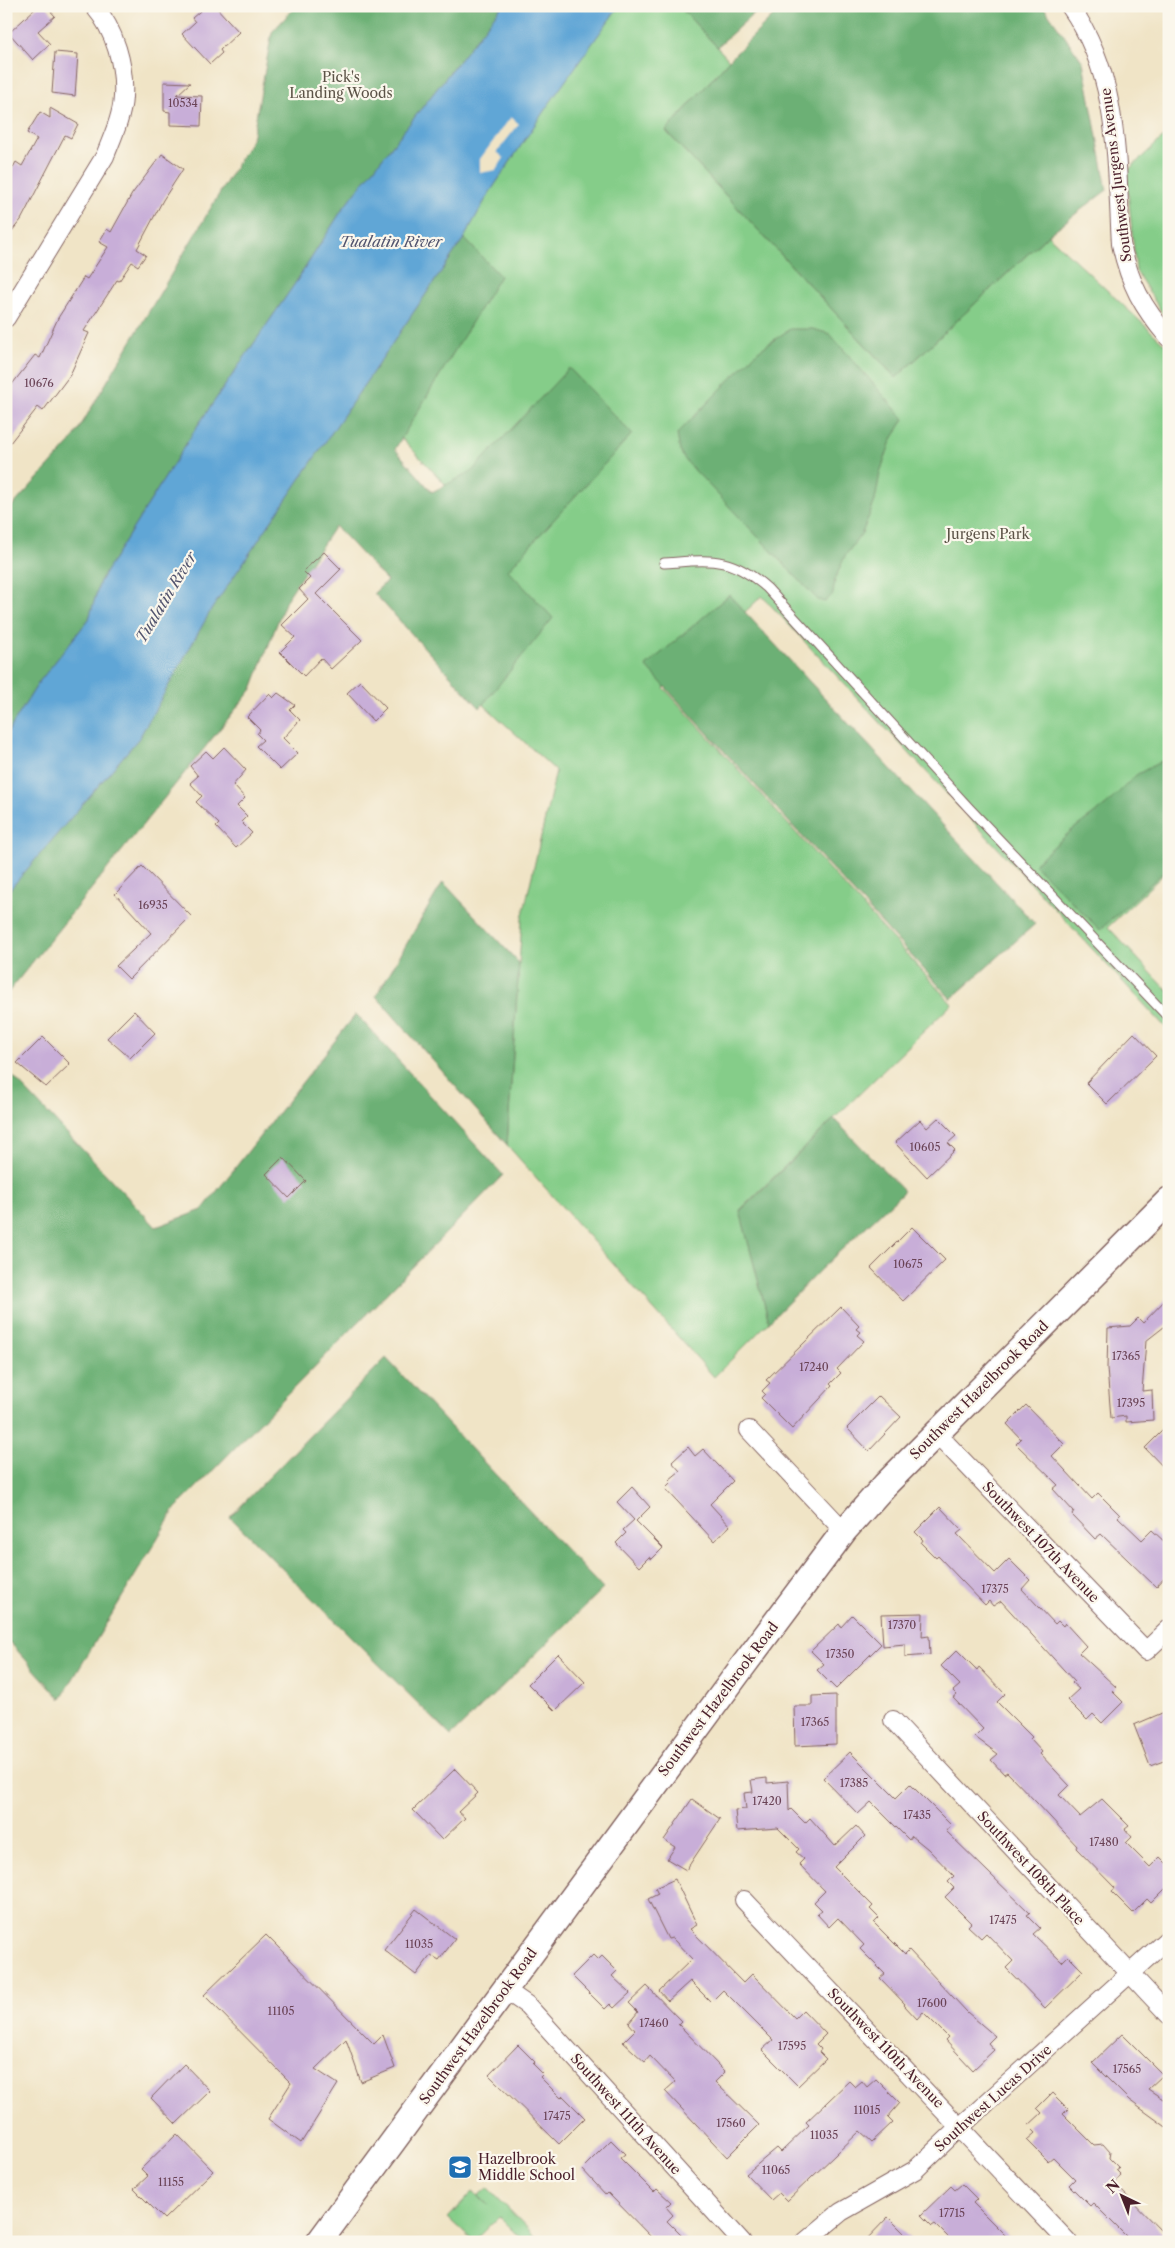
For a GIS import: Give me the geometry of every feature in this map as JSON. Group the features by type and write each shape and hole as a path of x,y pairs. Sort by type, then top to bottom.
{"street":[{"path":"8,313 105,156 116,130 123,98 122,66 112,35 94,6"},
{"name":"Southwest Jurgens Avenue","path":"1070,6 1095,50 1109,92 1121,244 1126,268 1135,292 1150,317 1169,338"},
{"name":"Southwest Hazelbrook Road","path":"319,2242 667,1767 844,1531 885,1485 1169,1200"},
{"path":"750,1430 844,1531"},
{"name":"Southwest 107th Avenue","path":"937,1434 1146,1651 1169,1629"},
{"name":"Southwest 108th Place","path":"893,1720 1169,2015"},
{"name":"Southwest 110th Avenue","path":"744,1900 1068,2242"},
{"name":"Southwest Lucas Drive","path":"805,2242 841,2212 915,2170 1169,1938"},
{"name":"Southwest 111th Avenue","path":"505,1990 527,2005 742,2242"}],"lane":[{"path":"664,563 722,561 749,572 969,808 1169,1018"}],"green space":[{"name":"Pick's Landing Woods","path":"296,6 502,6 344,207 296,282 198,425 100,581 89,619 39,682 6,735 6,513 71,442 252,139 272,32"},
{"name":"Jurgens Park","path":"619,6 679,6 729,60 666,131 896,378 1048,235 1169,348 1169,869 1108,927 1169,992 1169,1031 762,596 664,688 952,1004 740,1210 769,1322 714,1377 507,1145 522,919 556,771 483,704 494,574 513,556 359,393 464,238 488,195 546,108"},
{"path":"679,6 762,6 717,47"},
{"path":"783,6 1043,6 1083,62 1107,190 1048,235 896,378 666,131 729,60"},
{"path":"1169,132 1169,324 1136,271 1126,172"},
{"path":"464,238 500,276 395,449 432,492 471,472 569,368 632,434 508,570 553,618 480,708 374,593 387,581 335,526 286,600 252,689 6,995 6,894 139,738 211,610"},
{"path":"790,329 813,329 830,334 904,419 891,441 880,473 875,501 862,533 845,556 835,579 833,594 825,602 818,600 685,460 680,451 677,434 758,351"},
{"path":"729,595 1035,924 951,999 646,666"},
{"path":"1169,757 1169,867 1100,930 1034,864 1072,830 1106,805 1136,775"},
{"path":"443,882 519,963 507,1145 376,996"},
{"path":"356,1014 503,1175 175,1509 61,1699 6,1638 6,1069 156,1227 202,1210"},
{"path":"834,1119 904,1191 821,1269 769,1322 740,1211"},
{"path":"386,1358 603,1589 451,1736 230,1517"},
{"path":"488,2188 541,2242 524,2242 499,2217 474,2242 448,2218 473,2192 488,2205 479,2196"}],"water":[{"name":"Tualatin River","path":"502,6 619,6 546,108 488,195 464,238 211,610 139,738 6,894 6,735 39,682 89,619 100,581 198,425 296,282 344,207"}],"pier":[{"path":"511,117 519,124 497,152 504,158 496,170 480,173 480,159"}],"building":[{"path":"38,6 46,6 55,16 38,31 50,44 33,60 9,33"},
{"path":"206,6 215,6 239,32 220,50 222,53 210,64 182,34 195,22 192,18"},
{"path":"55,52 78,54 75,96 52,93"},
{"path":"164,82 190,83 177,95 202,96 201,126 170,125 170,112 164,111"},
{"path":"50,108 78,124 71,138 65,135 21,220 6,238 6,180 16,162 22,166 37,139 27,133 40,112 50,118"},
{"path":"162,154 183,169 163,200 137,249 146,255 138,266 132,262 119,281 117,280 84,331 89,333 70,375 43,411 38,407 6,448 6,392 35,355 40,358 58,318 84,277 87,279 108,247 99,242 107,229 111,232 132,194"},
{"path":"324,552 341,569 316,594 362,640 331,669 321,658 304,676 280,652 295,637 282,625 308,599 299,589 310,578 303,571"},
{"path":"360,681 386,708 373,721 347,693"},
{"path":"278,693 295,705 290,710 300,720 283,738 298,753 280,770 256,746 263,740 257,734 260,730 247,717 269,694 273,698"},
{"path":"224,747 246,770 233,785 245,798 237,806 247,816 241,822 252,833 236,848 216,827 219,824 196,802 202,796 190,783 198,776 190,766 206,751 213,758"},
{"path":"142,866 191,916 129,979 116,966 151,933 115,894"},
{"path":"134,1011 155,1033 130,1058 107,1038"},
{"path":"1134,1033 1156,1056 1107,1104 1086,1083"},
{"path":"43,1037 70,1064 46,1087 17,1063"},
{"path":"938,1118 956,1136 948,1143 955,1150 927,1177 895,1143 920,1120 927,1128"},
{"path":"283,1157 306,1181 289,1198 266,1174"},
{"path":"912,1227 945,1260 903,1301 871,1268"},
{"path":"1169,1296 1169,1323 1146,1341 1142,1391 1152,1390 1153,1420 1126,1422 1126,1416 1111,1418 1107,1368 1108,1328 1130,1326 1138,1318 1143,1323"},
{"path":"841,1307 859,1326 856,1329 860,1332 857,1335 864,1341 837,1369 841,1373 830,1384 832,1386 792,1429 761,1398 765,1394 762,1391 770,1383 766,1380"},
{"path":"879,1396 901,1417 869,1451 847,1428"},
{"path":"1026,1405 1064,1444 1052,1456 1092,1499 1098,1493 1120,1515 1118,1517 1142,1540 1152,1530 1169,1546 1169,1573 1156,1587 1101,1534 1095,1539 1072,1515 1074,1512 1053,1489 1058,1485 1016,1444 1021,1439 1007,1424"},
{"path":"1169,1424 1169,1473 1145,1448"},
{"path":"688,1447 695,1456 703,1449 733,1481 710,1504 730,1526 714,1541 665,1488 671,1482 669,1480 680,1471 672,1462"},
{"path":"632,1487 650,1507 636,1521 663,1548 652,1559 649,1557 639,1567 616,1543 626,1533 623,1530 634,1520 617,1502"},
{"path":"940,1507 962,1530 957,1534 995,1573 1009,1559 1030,1580 1022,1589 1055,1624 1058,1621 1063,1626 1065,1623 1086,1646 1079,1653 1116,1687 1112,1691 1123,1702 1102,1723 1093,1714 1087,1720 1067,1700 1079,1689 1072,1683 1074,1681 1001,1601 993,1606 989,1601 985,1605 938,1556 936,1558 921,1543 923,1540 915,1532"},
{"path":"923,1613 922,1637 929,1636 930,1655 905,1657 905,1644 883,1646 881,1614"},
{"path":"852,1615 881,1644 836,1689 817,1670 824,1664 811,1651 839,1624 841,1627"},
{"path":"957,1650 977,1670 979,1667 1005,1694 997,1702 1032,1737 1030,1739 1042,1752 1040,1754 1069,1785 1059,1795 1080,1817 1102,1799 1129,1826 1125,1829 1132,1837 1126,1843 1150,1867 1160,1857 1169,1866 1169,1885 1151,1903 1147,1899 1133,1913 1112,1892 1115,1888 1076,1848 1077,1846 1007,1772 1004,1774 991,1760 998,1754 975,1737 983,1729 953,1698 957,1695 953,1691 960,1685 941,1666"},
{"path":"558,1654 585,1682 555,1711 528,1684"},
{"path":"836,1695 836,1744 795,1746 794,1706 812,1706 812,1696"},
{"path":"1169,1710 1169,1759 1150,1766 1134,1725"},
{"path":"850,1752 896,1798 910,1784 951,1825 946,1831 1030,1913 1027,1915 1040,1928 1033,1934 1062,1962 1068,1956 1083,1971 1045,2008 1006,1968 1013,1961 986,1933 981,1938 968,1926 971,1923 945,1897 954,1888 948,1882 954,1876 928,1849 912,1836 909,1840 871,1802 858,1814 823,1778"},
{"path":"455,1769 478,1793 458,1812 465,1818 442,1840 413,1810"},
{"path":"767,1778 767,1783 788,1781 789,1811 791,1809 805,1823 810,1818 835,1846 856,1826 865,1836 834,1867 873,1906 870,1909 879,1918 874,1923 905,1954 909,1950 967,2012 995,2036 988,2043 994,2050 973,2070 945,2040 948,2037 923,2012 917,2019 880,1978 885,1974 860,1949 864,1945 838,1918 829,1927 817,1914 822,1910 814,1902 825,1891 799,1864 804,1859 796,1852 799,1849 778,1828 737,1831 735,1810 746,1809 744,1793 753,1792 751,1780"},
{"path":"692,1799 720,1819 686,1870 667,1859 675,1847 664,1840"},
{"path":"675,1879 697,1925 690,1929 743,1983 752,1974 795,2018 803,2010 826,2034 816,2044 821,2049 819,2052 826,2059 798,2086 762,2050 773,2040 723,1990 711,2002 690,1981 668,2001 659,1991 692,1959 672,1938 668,1939 648,1899 658,1894 655,1888"},
{"path":"416,1909 455,1939 439,1960 431,1955 416,1975 384,1950"},
{"path":"266,1935 374,2044 383,2035 395,2068 361,2082 346,2039 315,2069 338,2084 301,2143 268,2119 291,2083 204,1995"},
{"path":"593,1955 598,1960 602,1956 617,1971 612,1976 630,1993 614,2008 610,2004 605,2009 572,1976"},
{"path":"647,1986 681,2021 678,2024 725,2072 715,2082 759,2125 727,2157 665,2091 675,2082 650,2056 645,2062 623,2042 635,2030 629,2023 638,2012 629,2003"},
{"path":"1122,2034 1163,2075 1148,2089 1169,2103 1169,2129 1129,2100 1092,2063"},
{"path":"518,2045 535,2062 533,2064 543,2074 540,2077 585,2118 559,2144 489,2075"},
{"path":"184,2064 210,2091 176,2124 151,2098"},
{"path":"876,2079 900,2103 888,2117 893,2122 872,2142 860,2131 787,2201 779,2193 771,2200 746,2174 777,2148 781,2152 809,2125 806,2122 849,2081 855,2087 862,2081 867,2087"},
{"path":"1052,2093 1068,2109 1063,2114 1094,2145 1103,2144 1110,2152 1109,2158 1119,2168 1116,2170 1121,2175 1114,2183 1169,2239 1169,2242 1132,2242 1093,2203 1090,2206 1069,2185 1075,2179 1053,2157 1048,2161 1027,2140 1035,2133 1028,2126 1042,2113 1037,2108"},
{"path":"177,2134 213,2171 164,2219 134,2189 148,2176 141,2169"},
{"path":"611,2140 625,2154 620,2158 654,2192 657,2189 671,2202 666,2207 673,2215 667,2221 688,2242 656,2242 608,2193 606,2195 582,2169"},
{"path":"962,2184 977,2199 973,2203 1012,2242 953,2242 935,2224 932,2226 921,2215 951,2186 955,2190"},
{"path":"888,2217 913,2242 864,2242"}],"place":[{"name":"Hazelbrook Middle School","path":"460,2167"}]}
